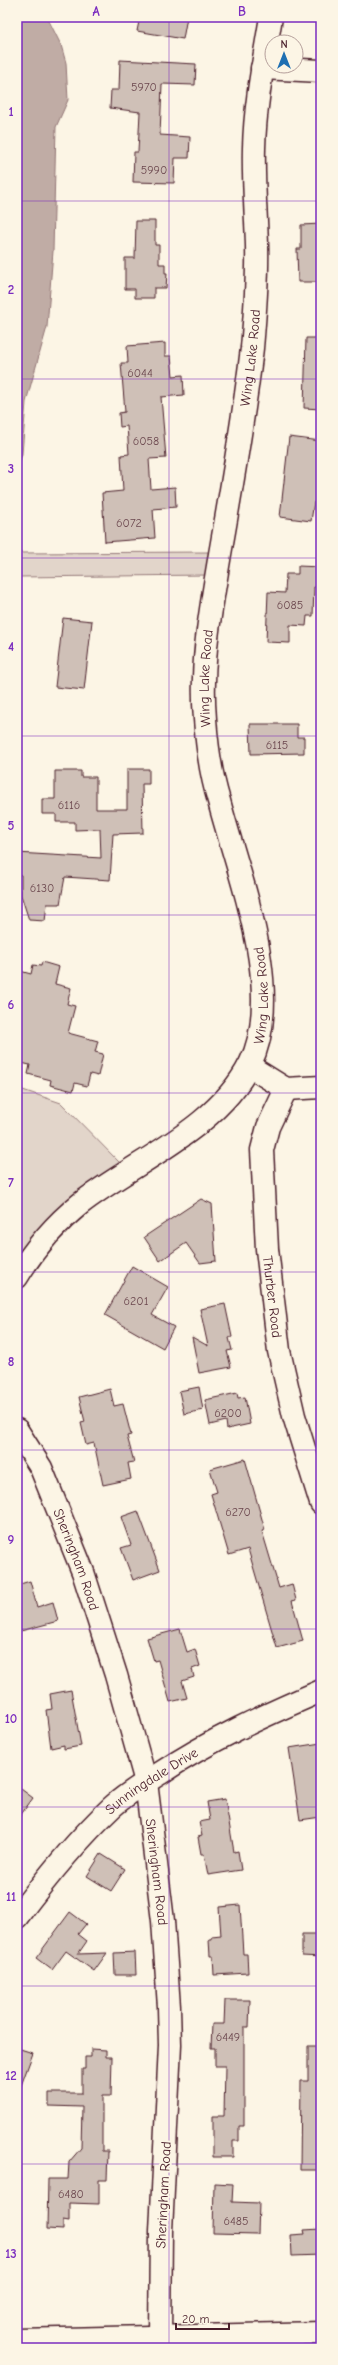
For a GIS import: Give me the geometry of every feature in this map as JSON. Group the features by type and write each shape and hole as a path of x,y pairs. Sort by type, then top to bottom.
{"street":[{"name":"Wing Lake Road","path":"17,1277 40,1243 67,1215 202,1120 224,1099 249,1066 261,1026 262,988 259,960 250,914 212,774 205,718 203,684 206,636 235,470 252,349 257,248 254,147 256,107 271,17"},
{"path":"262,68 321,71"},
{"path":"249,1066 286,1089 321,1087"},
{"name":"Thurber Road","path":"286,1089 268,1127 262,1150 267,1249 272,1304 281,1358 294,1416 321,1503"},
{"name":"Sheringham Road","path":"17,1430 41,1468 83,1572 122,1696 146,1782 163,1921 169,2007 170,2045 161,2231 169,2341"},
{"name":"Sunningdale Drive","path":"17,1917 84,1835 114,1806 146,1782 234,1730 321,1691"},
{"path":"17,2340 169,2341 321,2333"}],"shaded area":[{"path":"17,17 47,17 61,45 66,63 68,100 56,127 53,251 47,327 26,402 22,454 17,469"},
{"path":"212,552 209,575 17,577 17,553"},
{"path":"17,1088 61,1103 120,1163 17,1268"}],"building":[{"path":"140,17 187,17 183,39 137,31"},
{"path":"120,60 196,64 195,85 162,84 160,135 190,137 189,158 175,158 174,183 133,182 134,152 138,152 140,112 110,108 111,90 119,90"},
{"path":"136,221 155,221 155,245 159,245 159,264 165,264 165,273 167,273 166,288 154,288 154,298 135,298 135,289 125,289 125,258 135,258"},
{"path":"321,224 321,282 298,282 297,249 301,249 301,225"},
{"path":"306,338 321,338 321,409 304,408"},
{"path":"165,343 165,356 171,356 173,376 183,375 184,395 161,397 166,458 149,459 151,489 175,487 176,507 153,509 155,538 105,542 102,493 123,491 121,455 129,454 127,426 120,427 119,413 125,412 121,363 128,363 127,346"},
{"path":"289,437 321,441 321,503 314,502 311,521 280,517"},
{"path":"298,566 321,567 321,587 314,587 313,616 307,616 306,626 290,625 290,643 266,642 268,592 285,593 286,574 298,574"},
{"path":"63,618 92,621 84,690 55,687"},
{"path":"250,724 297,724 297,737 304,737 304,753 251,754"},
{"path":"127,769 149,769 149,784 142,784 143,833 113,834 110,880 65,877 60,904 47,904 45,921 29,920 21,895 21,875 17,874 17,853 101,858 100,829 75,830 75,822 56,822 56,814 42,814 42,799 55,799 55,771 81,771 81,777 96,777 96,809 127,809"},
{"path":"42,962 59,967 55,984 71,988 67,1004 75,1006 68,1033 98,1041 95,1052 103,1054 98,1076 90,1074 87,1086 75,1083 73,1091 50,1085 51,1080 28,1074 30,1065 17,1062 17,982 20,971 31,974 33,965 41,966"},
{"path":"201,1199 212,1204 216,1261 200,1263 186,1243 160,1261 144,1237"},
{"path":"132,1266 168,1287 152,1315 174,1327 163,1348 105,1315"},
{"path":"225,1304 232,1337 229,1338 232,1350 227,1351 231,1367 199,1373 192,1337 208,1346 200,1309"},
{"path":"199,1387 203,1410 184,1414 179,1391"},
{"path":"110,1389 114,1406 123,1404 131,1435 127,1436 134,1462 128,1463 131,1479 103,1485 94,1443 86,1445 81,1423 85,1422 79,1397"},
{"path":"237,1393 238,1398 245,1397 250,1424 227,1429 226,1421 210,1425 205,1400"},
{"path":"245,1459 265,1530 262,1531 279,1588 292,1584 296,1600 292,1601 303,1641 277,1648 248,1549 229,1555 211,1494 217,1492 210,1469"},
{"path":"138,1511 160,1570 133,1580 121,1548 131,1545 121,1517"},
{"path":"30,1581 37,1607 53,1602 58,1621 17,1632 17,1585"},
{"path":"180,1629 187,1652 195,1649 200,1666 192,1669 194,1677 182,1681 187,1698 170,1702 158,1660 154,1661 147,1638"},
{"path":"71,1690 81,1746 64,1749 64,1745 51,1748 46,1710 52,1709 50,1694"},
{"path":"321,1743 321,1817 300,1820 289,1748"},
{"path":"17,1786 33,1798 17,1820"},
{"path":"225,1799 234,1852 238,1851 241,1870 208,1875 204,1854 201,1854 198,1837 202,1836 199,1822 210,1820 207,1802"},
{"path":"101,1854 125,1869 111,1891 87,1876"},
{"path":"240,1905 243,1954 247,1954 248,1973 214,1975 213,1956 210,1956 209,1940 212,1940 212,1937 221,1936 219,1907"},
{"path":"70,1912 86,1924 78,1934 87,1941 78,1954 107,1953 94,1971 66,1951 52,1970 36,1958"},
{"path":"302,1934 321,1934 321,1957 302,1956"},
{"path":"135,1952 136,1975 115,1975 114,1953"},
{"path":"225,2000 250,2000 249,2027 244,2027 244,2126 239,2126 239,2141 233,2141 233,2157 213,2157 213,2116 224,2116 225,2066 215,2066 215,2048 211,2048 212,2024 224,2024"},
{"path":"308,2046 321,2046 321,2170 300,2170 301,2081 308,2081"},
{"path":"17,2048 33,2053 19,2091 17,2091"},
{"path":"91,2049 106,2050 106,2057 112,2057 111,2096 102,2096 102,2151 108,2151 107,2180 99,2180 99,2204 69,2203 69,2221 63,2220 63,2230 47,2229 48,2179 68,2179 69,2162 81,2148 82,2107 49,2106 49,2093 82,2093 82,2069 85,2069 85,2057 91,2057"},
{"path":"214,2183 233,2184 232,2202 259,2203 258,2234 213,2233"},
{"path":"321,2229 321,2255 292,2256 291,2235 305,2234 304,2230"}]}
